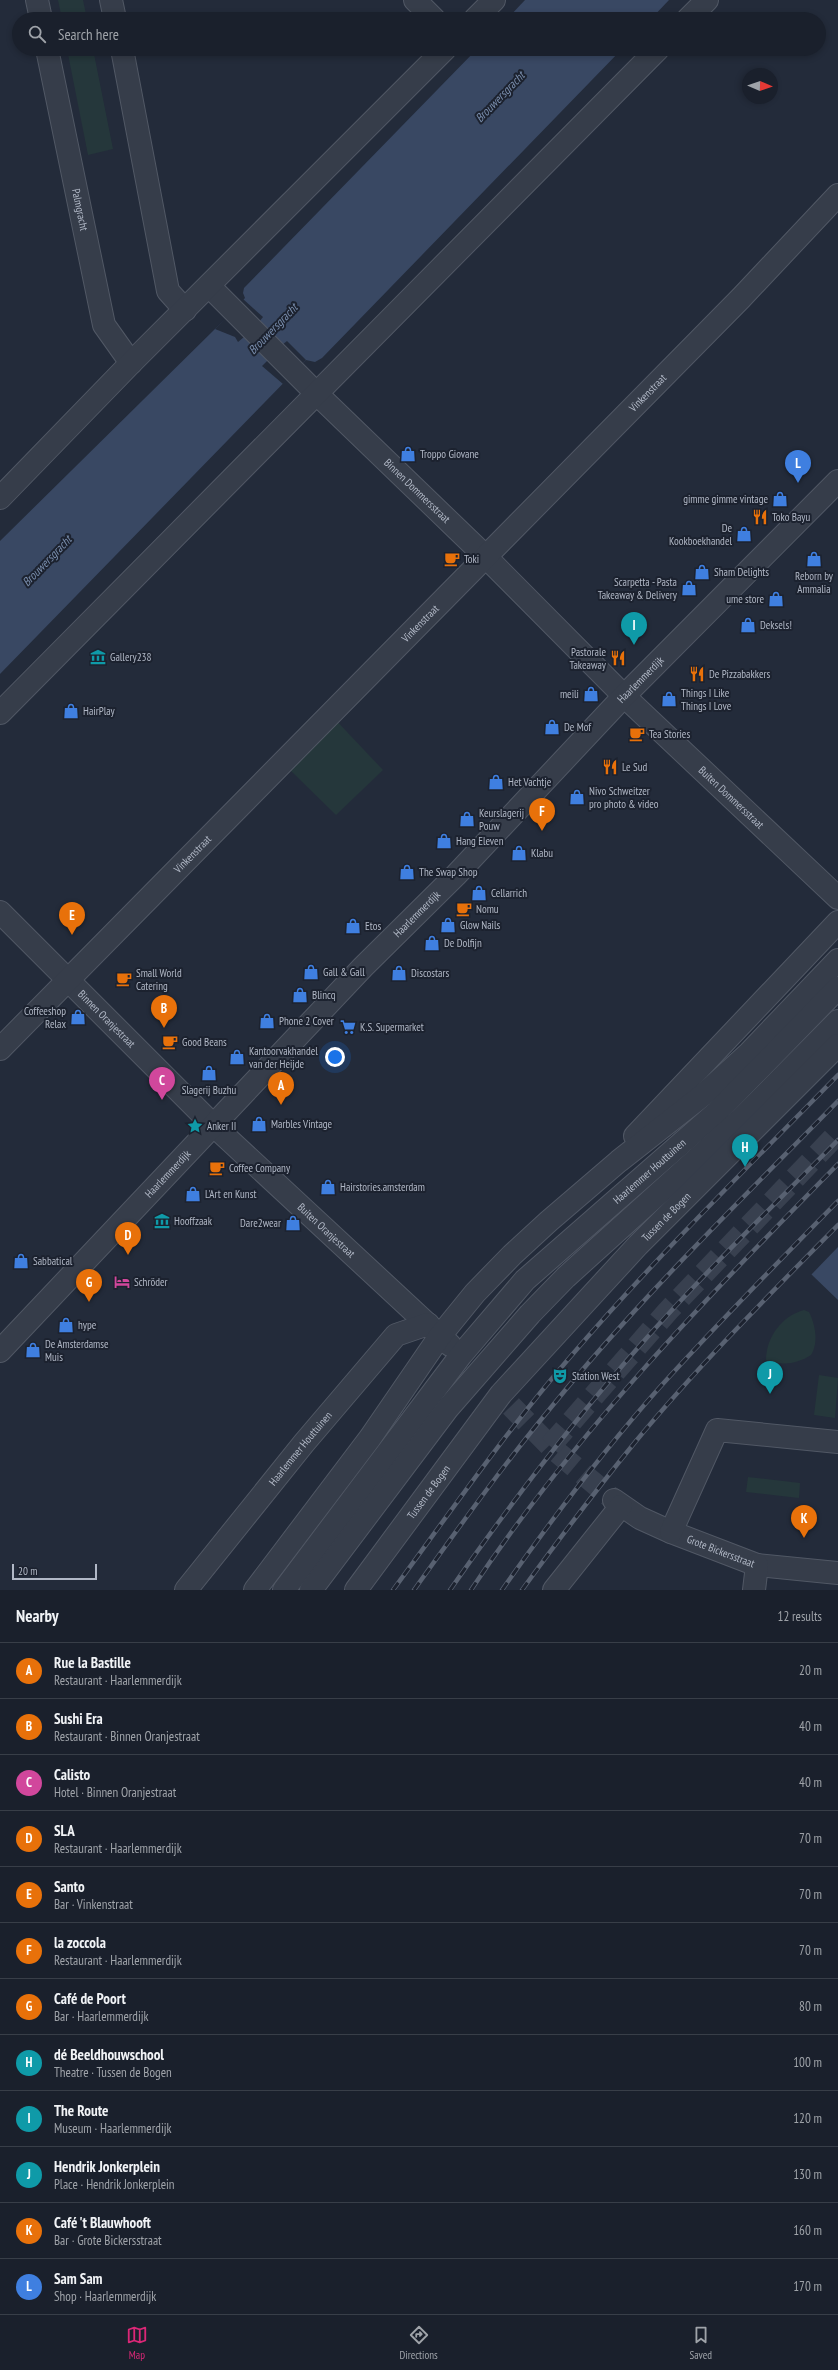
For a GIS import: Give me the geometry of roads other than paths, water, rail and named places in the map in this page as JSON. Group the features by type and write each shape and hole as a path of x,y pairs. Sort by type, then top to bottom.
{"street":[{"path":"37,0 40,12"},
{"path":"111,0 114,12"},
{"path":"414,0 427,12"},
{"path":"482,12 494,0"},
{"path":"695,12 707,0"},
{"name":"Palmgracht","path":"48,56 104,325 131,364"},
{"path":"123,56 168,291 185,310"},
{"path":"0,498 131,364 438,56"},
{"path":"0,713 651,56"},
{"name":"Vinkenstraat","path":"0,1049 307,740 485,556 741,298 838,196"},
{"name":"Binnen Dommersstraat","path":"209,286 232,311 485,556 624,696"},
{"name":"Haarlemmerdijk","path":"0,1351 363,967 456,875 624,696 838,481"},
{"name":"Buiten Dommersstraat","path":"624,696 838,898"},
{"name":"Binnen Oranjestraat","path":"0,912 213,1125"},
{"path":"619,1161 640,1129 838,922"},
{"path":"255,1590 370,1438 434,1330 475,1293 512,1255 619,1161 714,1085 748,1053 838,960"},
{"name":"Haarlemmer Houttuinen","path":"284,1590 461,1355 525,1280 718,1112 838,988"},
{"name":"Haarlemmer Houttuinen","path":"311,1590 448,1408 479,1371 566,1277 740,1119 838,1021"},
{"name":"Tussen de Bogen","path":"356,1590 506,1400 638,1245 838,1045"},
{"name":"Buiten Oranjestraat","path":"213,1125 434,1330"},
{"path":"434,1330 479,1371 506,1400"},
{"name":"Haarlemmer Houttuinen","path":"186,1590 304,1443 396,1335 434,1330"},
{"path":"671,1532 717,1430 838,1442"},
{"name":"Grote Bickersstraat","path":"554,1590 617,1503 640,1518 671,1532 757,1566 838,1573"},
{"path":"754,1590 757,1566"}],"water":[{"path":"525,0 669,0 658,12 514,12"},
{"name":"Brouwersgracht","path":"470,56 615,56 322,358 315,362 306,360 0,674 0,541 245,298 243,293 244,288"},
{"path":"838,1172 838,1300 811,1274"}],"tunnel":[{"path":"550,1446 668,1311 838,1133"},
{"path":"511,1406 550,1446 614,1500"}],"railway":[{"path":"393,1590 524,1413 571,1356 669,1248 838,1075"},
{"path":"414,1590 499,1473 587,1365 656,1287 838,1101"},
{"path":"450,1590 543,1463 617,1372 690,1290 838,1140"},
{"path":"471,1590 511,1532 554,1476 644,1368 691,1316 838,1164"},
{"path":"502,1590 578,1486 639,1411 726,1316 838,1201"},
{"path":"522,1590 592,1496 636,1441 684,1385 838,1225"}],"place":[{"name":"Troppo Giovane","path":"408,454"},
{"name":"Sam Sam","path":"798,483"},
{"name":"gimme gimme vintage","path":"780,499"},
{"name":"Toko Bayu","path":"760,517"},
{"name":"De Kookboekhandel","path":"744,534"},
{"name":"Toki","path":"452,559"},
{"name":"Reborn by Ammalia","path":"814,559"},
{"name":"Sham Delights","path":"702,572"},
{"name":"Scarpetta - Pasta Takeaway & Delivery","path":"689,588"},
{"name":"ume store","path":"776,599"},
{"name":"Deksels!","path":"748,625"},
{"name":"The Route","path":"634,645"},
{"name":"Gallery238","path":"98,657"},
{"name":"Pastorale Takeaway","path":"618,658"},
{"name":"De Pizzabakkers","path":"697,674"},
{"name":"meili","path":"591,694"},
{"name":"Things I Like Things I Love","path":"669,699"},
{"name":"HairPlay","path":"71,711"},
{"name":"De Mof","path":"552,727"},
{"name":"Tea Stories","path":"637,734"},
{"name":"Le Sud","path":"610,767"},
{"name":"Het Vachtje","path":"496,782"},
{"name":"Nivo Schweitzer pro photo & video","path":"577,797"},
{"name":"Keurslagerij Pouw","path":"467,819"},
{"name":"la zoccola","path":"542,831"},
{"name":"Hang Eleven","path":"444,841"},
{"name":"Klabu","path":"519,853"},
{"name":"The Swap Shop","path":"407,872"},
{"name":"Cellarrich","path":"479,893"},
{"name":"Nomu","path":"464,909"},
{"name":"Glow Nails","path":"448,925"},
{"name":"Etos","path":"353,926"},
{"name":"Santo","path":"72,935"},
{"name":"De Dolfijn","path":"432,943"},
{"name":"Gall & Gall","path":"311,972"},
{"name":"Discostars","path":"399,973"},
{"name":"Small World Catering","path":"124,979"},
{"name":"Blincq","path":"300,995"},
{"name":"Coffeeshop Relax","path":"78,1017"},
{"name":"Phone 2 Cover","path":"267,1021"},
{"name":"K.S. Supermarket","path":"348,1027"},
{"name":"Sushi Era","path":"164,1028"},
{"name":"Good Beans","path":"170,1042"},
{"name":"Kantoorvakhandel van der Heijde","path":"237,1057"},
{"name":"Slagerij Buzhu","path":"209,1073"},
{"name":"Calisto","path":"162,1100"},
{"name":"Rue la Bastille","path":"281,1105"},
{"name":"Marbles Vintage","path":"259,1124"},
{"name":"Anker II","path":"195,1126"},
{"name":"dé Beeldhouwschool","path":"745,1167"},
{"name":"Coffee Company","path":"217,1168"},
{"name":"Hairstories.amsterdam","path":"328,1187"},
{"name":"L'Art en Kunst","path":"193,1194"},
{"name":"Hooffzaak","path":"162,1221"},
{"name":"Dare2wear","path":"293,1223"},
{"name":"SLA","path":"128,1255"},
{"name":"Sabbatical","path":"21,1261"},
{"name":"Schröder","path":"122,1282"},
{"name":"Café de Poort","path":"89,1302"},
{"name":"hype","path":"66,1325"},
{"name":"De Amsterdamse Muis","path":"33,1350"},
{"name":"Station West","path":"560,1376"},
{"name":"Hendrik Jonkerplein","path":"770,1394"},
{"name":"Café 't Blauwhooft","path":"804,1538"}]}
